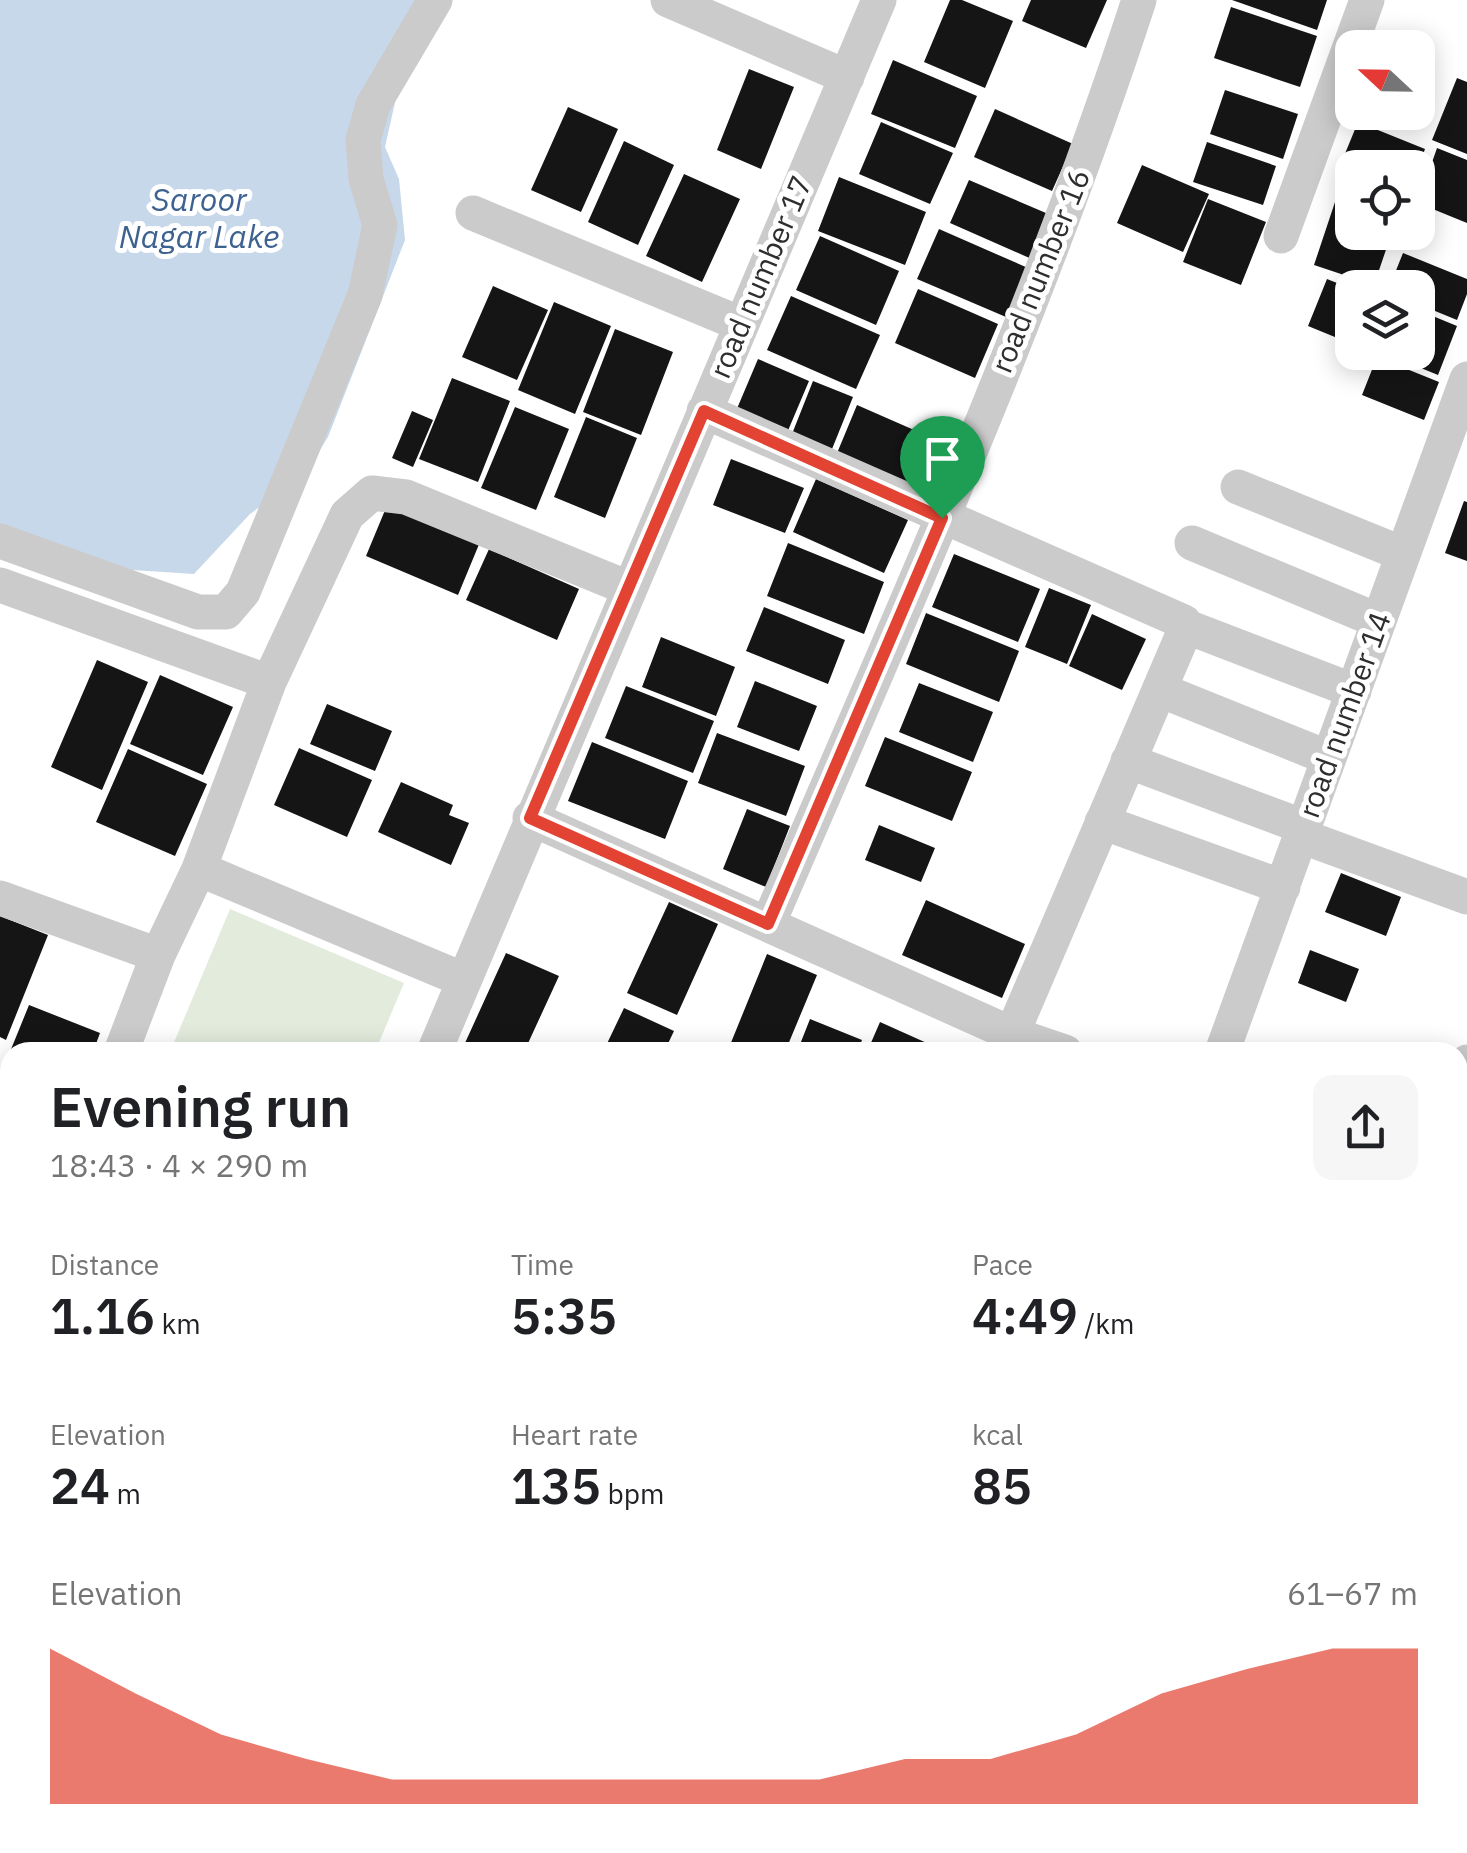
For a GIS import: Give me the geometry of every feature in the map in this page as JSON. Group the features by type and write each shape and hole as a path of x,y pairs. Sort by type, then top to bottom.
{"street":[{"path":"0,541 198,612 226,612 244,592 365,295 380,225 366,179 364,140 373,105 435,0"},
{"path":"668,0 847,77"},
{"name":"road number 17","path":"438,1042 879,0"},
{"name":"road number 16","path":"768,924 942,518 1091,147 1139,0"},
{"path":"1281,236 1367,0"},
{"path":"473,213 741,324"},
{"name":"road number 14","path":"1226,1042 1404,554 1451,472 1467,378"},
{"path":"704,411 1173,616 1185,626 1354,691"},
{"path":"1238,487 1404,554"},
{"path":"125,1042 158,955 199,869 270,682 346,515 372,493 406,497 628,588"},
{"path":"1192,543 1378,621"},
{"path":"0,585 270,682"},
{"path":"1012,1034 1185,626"},
{"path":"1160,690 1329,758"},
{"path":"1128,761 1467,897"},
{"path":"530,818 1036,1042"},
{"path":"1102,822 1283,886"},
{"path":"199,869 464,980"},
{"path":"0,898 158,955"}],"green space":[{"path":"230,909 404,983 379,1042 174,1042"}],"water":[{"name":"Saroor Nagar Lake","path":"0,0 418,0 385,147 399,179 405,240 328,437 305,474 250,514 194,574 101,568 0,535"}],"building":[{"path":"950,0 962,0 1013,21 985,88 924,62"},
{"path":"1031,0 1107,0 1086,48 1022,21"},
{"path":"1232,0 1327,0 1317,30"},
{"path":"1231,7 1317,36 1300,87 1214,58"},
{"path":"893,60 977,96 955,148 871,114"},
{"path":"749,69 794,87 761,169 717,150"},
{"path":"1457,78 1467,82 1467,154 1432,140"},
{"path":"1225,90 1298,114 1283,159 1210,134"},
{"path":"568,107 618,129 581,212 531,190"},
{"path":"995,109 1073,144 1052,191 974,157"},
{"path":"881,122 953,153 930,204 859,174"},
{"path":"1355,130 1378,130 1425,149 1425,150 1346,150"},
{"path":"624,141 674,165 638,245 588,222"},
{"path":"1207,142 1276,166 1263,205 1193,182"},
{"path":"1437,148 1467,160 1467,223 1435,210"},
{"path":"1142,165 1209,194 1183,252 1117,223"},
{"path":"684,174 740,199 702,282 646,256"},
{"path":"839,177 926,212 905,265 818,231"},
{"path":"969,180 1053,216 1034,260 950,223"},
{"path":"1208,199 1266,222 1241,285 1183,262"},
{"path":"1335,202 1335,250 1386,250 1379,270 1335,272 1314,265"},
{"path":"939,229 1028,268 1006,317 917,279"},
{"path":"820,236 899,271 876,325 796,290"},
{"path":"1403,253 1467,279 1467,294 1457,320 1435,311 1435,270 1396,270"},
{"path":"1327,279 1335,282 1335,337 1308,326"},
{"path":"493,286 548,310 517,380 462,357"},
{"path":"918,289 998,324 975,378 895,343"},
{"path":"791,296 880,335 856,389 767,350"},
{"path":"554,302 611,326 575,414 518,390"},
{"path":"1435,317 1457,326 1438,375 1426,370 1435,370"},
{"path":"615,329 673,352 641,435 583,412"},
{"path":"758,359 809,381 784,440 733,418"},
{"path":"1372,370 1409,370 1439,382 1424,420 1362,395"},
{"path":"452,378 510,401 478,482 419,459"},
{"path":"813,381 853,397 830,454 790,439"},
{"path":"857,405 930,437 908,489 835,458"},
{"path":"515,407 569,429 536,510 481,488"},
{"path":"412,411 433,420 413,467 392,458"},
{"path":"586,417 637,438 605,518 554,497"},
{"path":"731,459 804,488 785,533 713,505"},
{"path":"816,479 908,520 884,573 793,532"},
{"path":"1464,501 1467,502 1467,561 1445,553"},
{"path":"388,503 480,542 458,595 366,556"},
{"path":"788,543 884,582 864,634 767,596"},
{"path":"489,549 579,589 557,640 466,600"},
{"path":"954,554 1040,589 1018,642 932,607"},
{"path":"1049,588 1091,605 1067,664 1025,647"},
{"path":"764,607 845,640 828,684 746,651"},
{"path":"926,613 1019,651 999,702 906,664"},
{"path":"1092,614 1146,639 1122,690 1069,666"},
{"path":"661,637 735,667 716,716 642,687"},
{"path":"97,660 148,682 102,790 51,767"},
{"path":"160,675 233,707 203,775 130,744"},
{"path":"755,681 817,706 799,751 737,727"},
{"path":"919,683 993,712 973,762 899,732"},
{"path":"626,686 714,721 693,773 605,738"},
{"path":"327,704 392,731 375,771 310,744"},
{"path":"717,733 805,766 786,816 698,783"},
{"path":"885,737 972,772 952,821 865,786"},
{"path":"592,742 688,781 665,839 568,801"},
{"path":"299,748 372,780 347,837 274,805"},
{"path":"128,749 207,784 175,856 96,822"},
{"path":"401,782 453,805 449,815 469,823 451,865 378,832"},
{"path":"747,809 790,826 766,887 723,869"},
{"path":"879,825 935,848 921,882 865,860"},
{"path":"1341,873 1401,897 1386,936 1325,912"},
{"path":"926,900 1025,944 1002,998 902,955"},
{"path":"669,902 718,924 677,1015 627,993"},
{"path":"0,916 48,935 6,1040 0,1037"},
{"path":"1310,950 1359,969 1346,1002 1298,983"},
{"path":"506,953 559,976 529,1042 465,1042"},
{"path":"767,954 817,975 789,1042 731,1042"},
{"path":"29,1005 100,1033 97,1042 14,1042"},
{"path":"624,1008 674,1031 669,1042 608,1042"},
{"path":"810,1019 862,1040 861,1042 801,1042"},
{"path":"880,1022 925,1042 871,1042"}],"route":[{"path":"704,411 942,518 768,924 530,818 704,411"}]}
